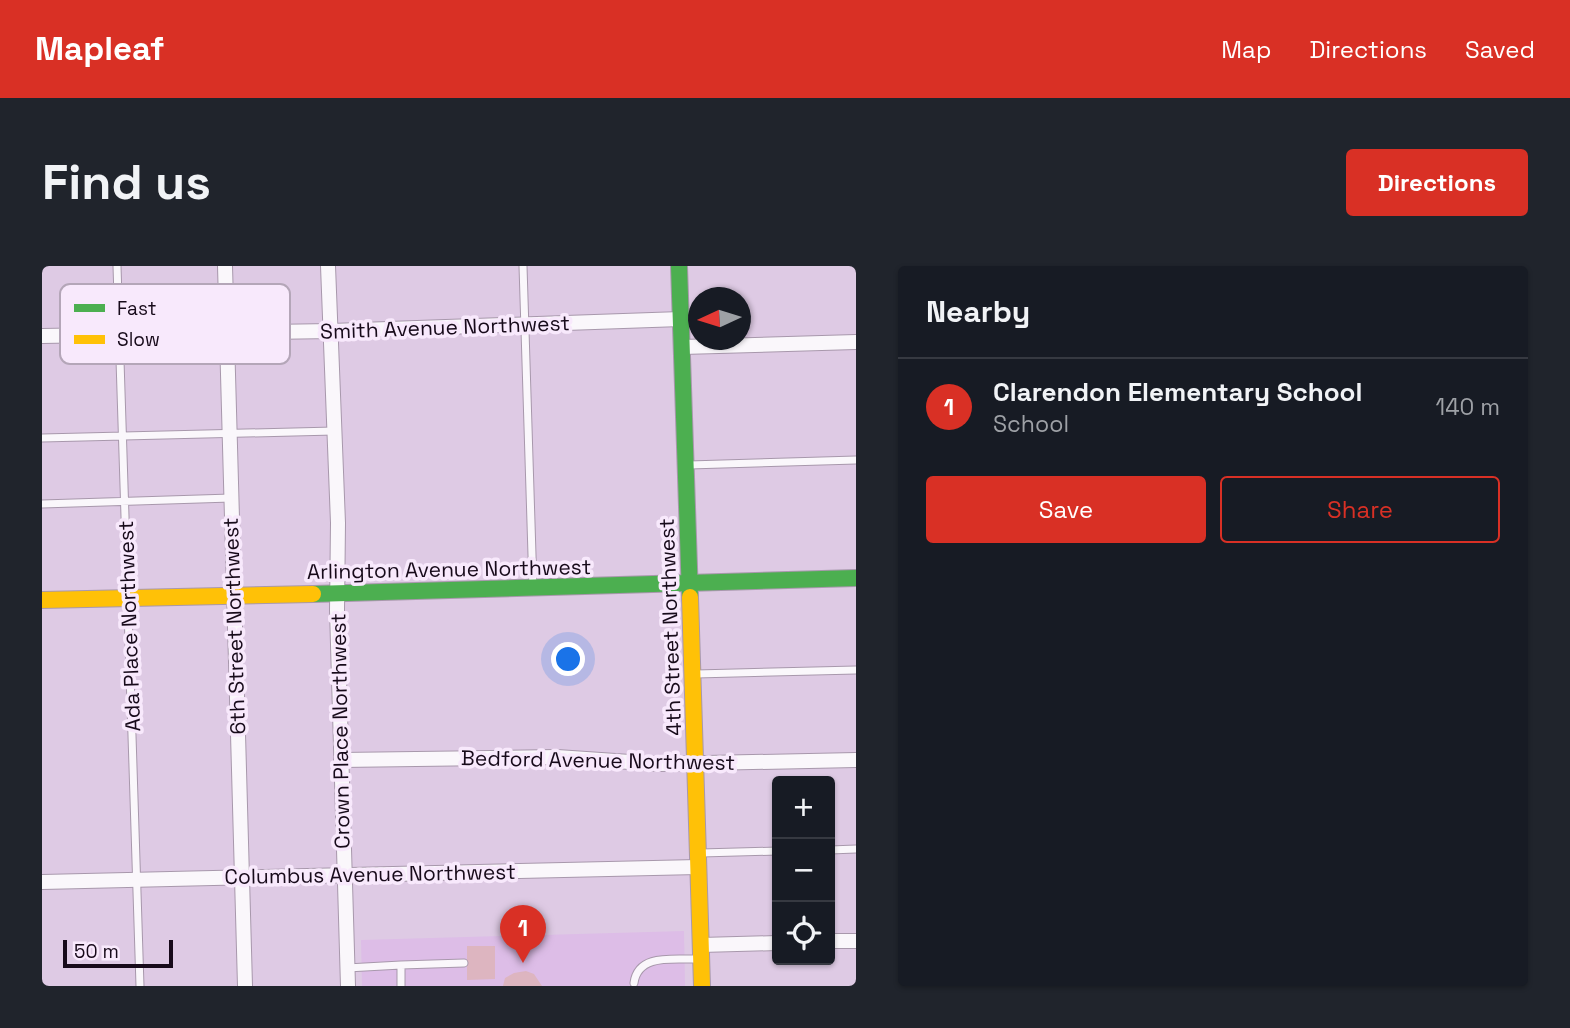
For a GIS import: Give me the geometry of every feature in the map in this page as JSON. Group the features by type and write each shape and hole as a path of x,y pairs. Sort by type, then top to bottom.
{"street":[{"name":"6th Street Northwest","path":"225,266 225,284"},
{"name":"Crown Place Northwest","path":"328,266 348,986"},
{"name":"4th Street Northwest","path":"679,266 702,986"},
{"name":"Smith Avenue Northwest","path":"290,332 681,319"},
{"name":"Smith Avenue Northwest","path":"42,336 60,336"},
{"path":"682,347 856,342"},
{"name":"6th Street Northwest","path":"227,364 245,986"},
{"name":"Arlington Avenue Northwest","path":"42,600 533,589 856,578"},
{"name":"Bedford Avenue Northwest","path":"341,761 558,757 659,764 856,760"},
{"name":"Columbus Avenue Northwest","path":"42,882 344,876 698,860"},
{"path":"835,942 856,941"},
{"path":"701,952 772,944"}],"lane":[{"name":"Ada Place Northwest","path":"117,266 118,284"},
{"path":"523,266 533,589"},
{"name":"Ada Place Northwest","path":"121,364 140,986"},
{"path":"42,438 334,431"},
{"path":"685,465 856,460"},
{"path":"42,504 230,498"},
{"path":"692,674 856,670"},
{"path":"835,849 856,849"},
{"path":"698,860 772,852"},
{"path":"634,983 635,974 645,963 701,952"},
{"path":"347,968 464,963"},
{"path":"401,965 401,986"}],"shaded area":[{"path":"684,931 685,986 362,986 361,940"},
{"path":"467,946 495,946 495,979 467,980"},
{"path":"526,971 534,974 542,986 503,986 505,978"}],"traffic: fast":[{"path":"679,266 690,597"},
{"path":"313,594 856,578"}],"traffic: slow":[{"path":"42,600 313,594"},
{"path":"690,597 702,986"}],"place":[{"name":"Clarendon Elementary School","path":"523,963"}]}
